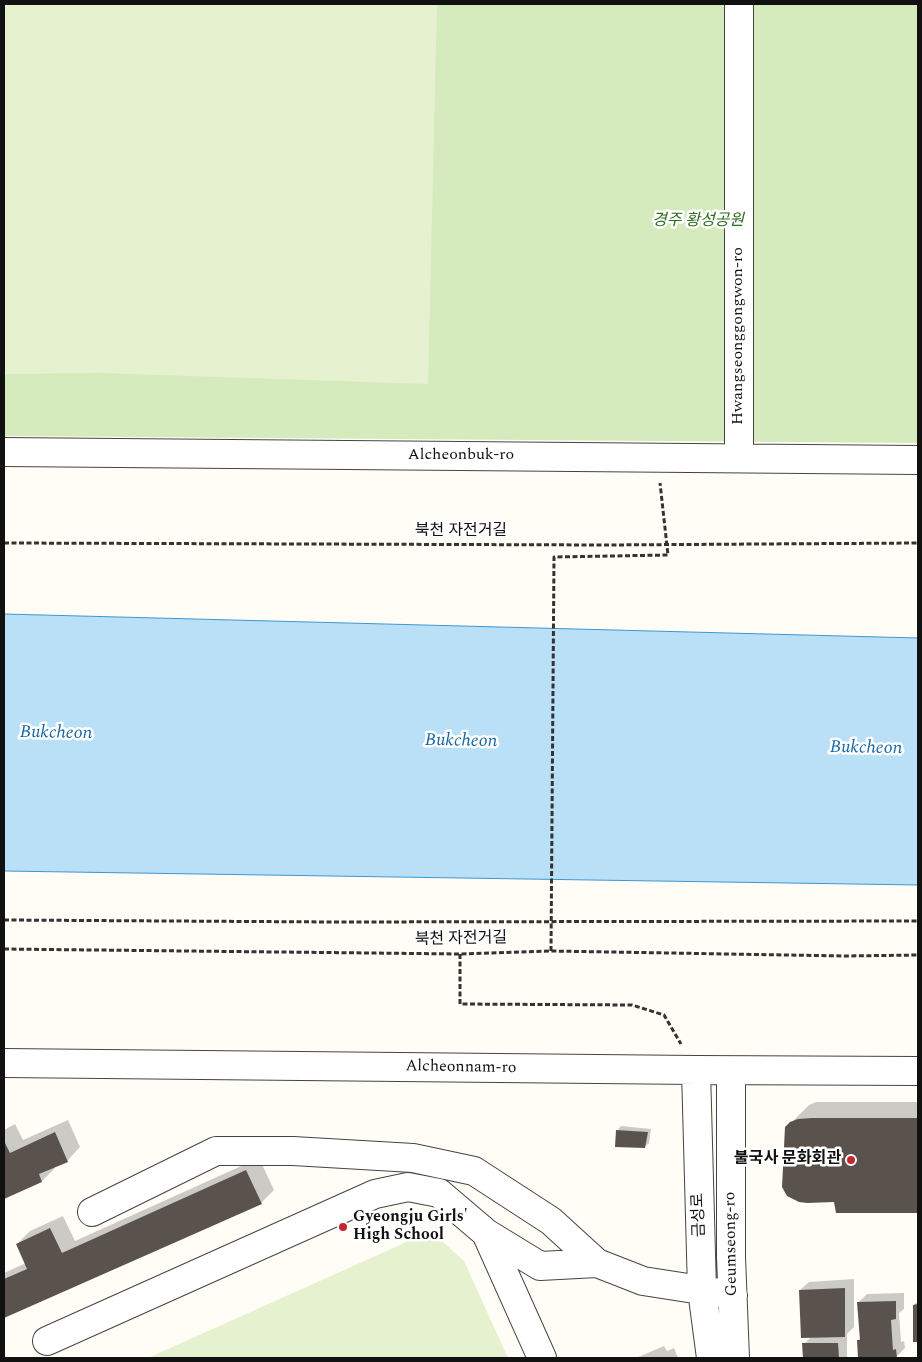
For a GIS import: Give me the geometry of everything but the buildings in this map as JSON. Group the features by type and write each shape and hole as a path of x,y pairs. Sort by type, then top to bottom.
{"street":[{"name":"Hwangseonggongwon-ro","path":"739,4 739,458"},
{"name":"Alcheonbuk-ro","path":"4,452 918,460"},
{"name":"Alcheonnam-ro","path":"4,1063 918,1071"},
{"name":"금성로","path":"696,1070 702,1290 711,1358"},
{"name":"Geumseong-ro","path":"731,1070 733,1295 736,1358"},
{"path":"92,1212 216,1151 293,1151 413,1158 474,1172 551,1221 597,1263 643,1280 733,1295"},
{"path":"47,1341 375,1194 408,1187 438,1193 486,1233 540,1266 597,1263"},
{"path":"486,1233 542,1358"}],"path":[{"path":"551,951 554,557 668,554 661,495 659,457"},
{"name":"북천 자전거길","path":"4,543 918,543"},
{"path":"4,920 918,921"},
{"name":"북천 자전거길","path":"4,949 460,954 551,951 848,956 918,955"},
{"path":"460,954 460,1004 632,1005 664,1015 696,1070"}],"green space":[{"name":"경주 황성공원","path":"4,4 918,4 918,443 4,436"},
{"path":"4,4 437,4 428,384 101,373 4,374"},
{"path":"431,1231 464,1261 508,1358 148,1358"}],"water":[{"name":"Bukcheon","path":"4,614 918,638 918,885 4,871"}],"place":[{"name":"불국사 문화회관","path":"851,1160"},
{"name":"Gyeongju Girls' High School","path":"343,1227"}]}
